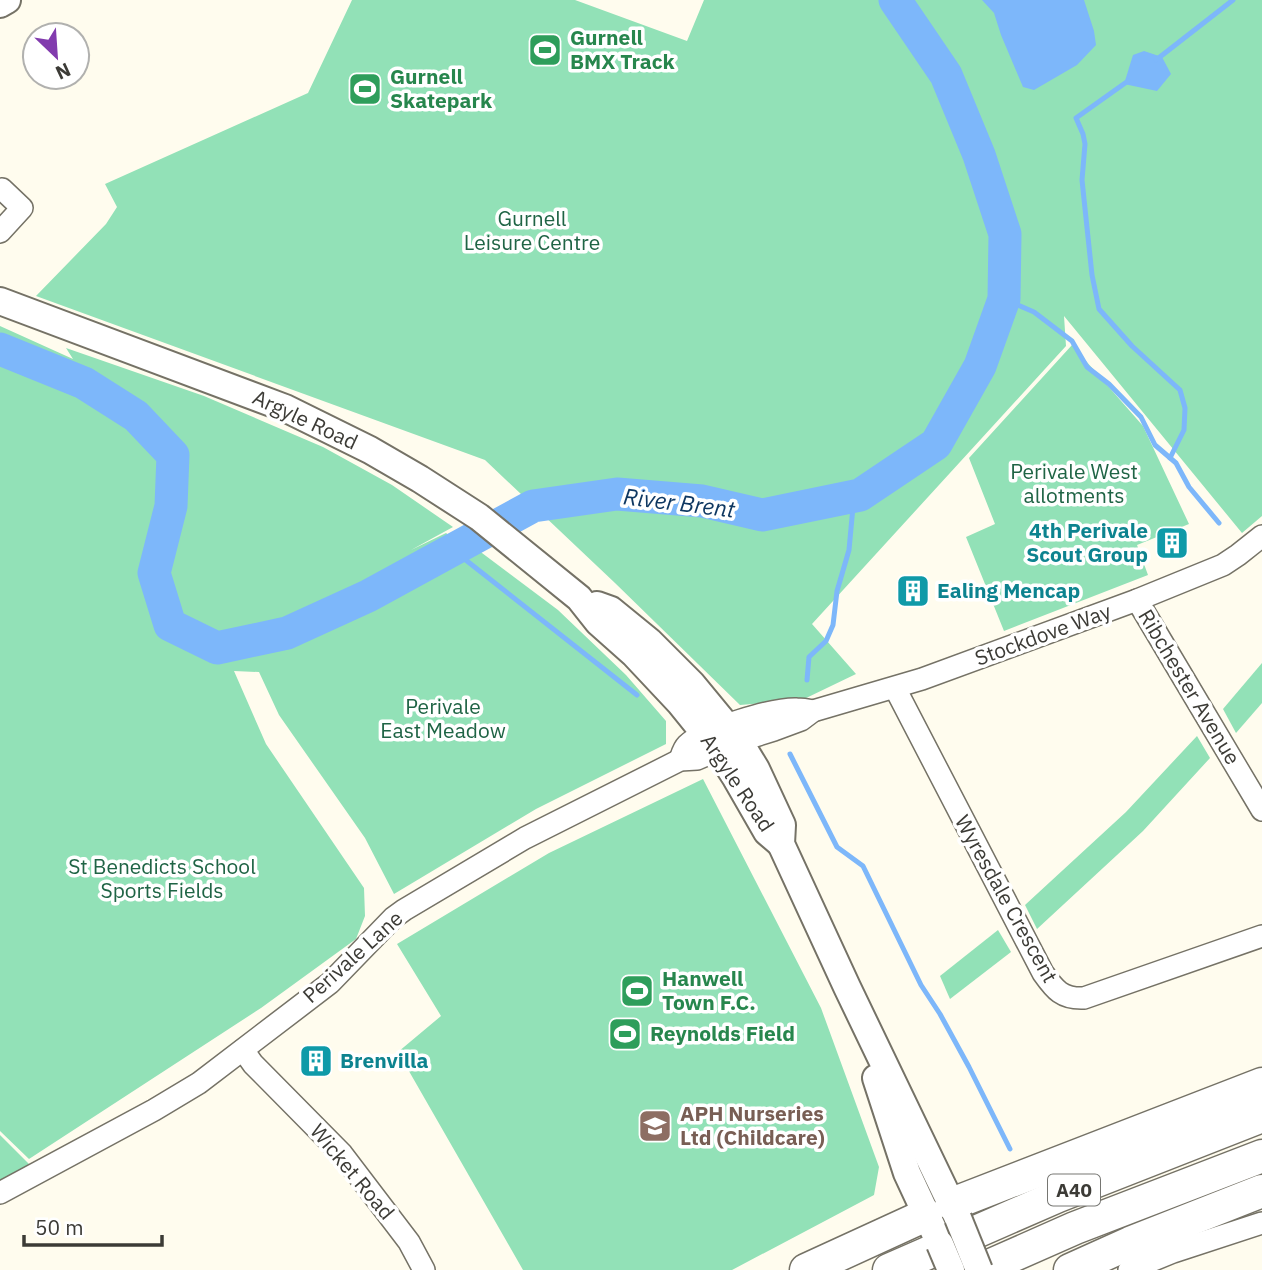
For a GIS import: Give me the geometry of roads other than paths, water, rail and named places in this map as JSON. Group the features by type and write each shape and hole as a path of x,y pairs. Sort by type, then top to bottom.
{"highway":[{"name":"A40","path":"806,1270 1262,1084"},
{"name":"A40","path":"889,1270 1058,1196 1262,1116"},
{"name":"A40","path":"979,1270 1076,1228 1262,1156"},
{"path":"1070,1270 1130,1243 1262,1191"}],"main road":[{"path":"0,4 7,0"},
{"name":"Argyle Road","path":"0,301 285,408 370,450 480,517 579,598 611,611 649,641 692,684 722,737 756,769 782,825 781,844 824,933 942,1216"},
{"path":"942,1216 951,1270"},
{"path":"942,1216 979,1270"}],"street":[{"path":"0,232 22,208 2,189"},
{"name":"Stockdove Way","path":"722,737 795,708 813,711 895,688 1137,600 1223,565 1262,536"},
{"name":"Ribchester Avenue","path":"1137,600 1262,810"},
{"name":"Wyresdale Crescent","path":"895,688 1043,973 1054,989 1072,999 1084,998 1262,936"},
{"name":"Perivale Lane","path":"0,1193 199,1083 330,983 404,910 525,838 680,760 689,743 722,737"},
{"name":"Wicket Road","path":"243,1050 253,1064 342,1153 409,1242 424,1270"},
{"path":"1129,1270 1173,1252 1262,1223"}],"water":[{"path":"982,0 1084,0 1096,45 1077,65 1034,90 1023,87 994,13"},
{"path":"1144,51 1162,57 1171,74 1157,91 1124,84 1133,55"}],"waterway":[{"name":"River Brent","path":"0,349 84,383 136,416 173,455 171,506 154,573 170,625 217,648 287,633 368,596 533,506 617,494 702,501 762,515 860,495 936,444 980,366 1004,299 1005,234 979,155 946,75 895,0"},
{"path":"1156,60 1233,0"},
{"path":"1128,81 1076,118 1085,144 1082,180 1092,275 1099,309 1132,346 1180,390 1185,408 1184,430 1170,458"},
{"path":"1004,299 1034,312 1072,341 1087,367 1109,384 1141,417 1155,445 1176,463 1189,487 1219,523"},
{"path":"807,680 809,657 826,641 833,625 837,591 849,550 854,496"},
{"path":"453,550 637,695"},
{"path":"790,754 837,847 863,866 921,985 969,1067 1010,1149"}],"place":[{"name":"Gurnell BMX Track","path":"545,50"},
{"name":"Gurnell Skatepark","path":"365,89"},
{"name":"4th Perivale Scout Group","path":"1172,543"},
{"name":"Ealing Mencap","path":"913,591"},
{"name":"Hanwell Town F.C.","path":"637,991"},
{"name":"Reynolds Field","path":"625,1034"},
{"name":"Brenvilla","path":"316,1061"},
{"name":"APH Nurseries Ltd (Childcare)","path":"655,1126"}],"park label":[{"name":"Gurnell Leisure Centre","path":"532,231"},
{"name":"Perivale West allotments","path":"1074,484"},
{"name":"Perivale East Meadow","path":"443,719"},
{"name":"St Benedicts School Sports Fields","path":"162,879"}]}
